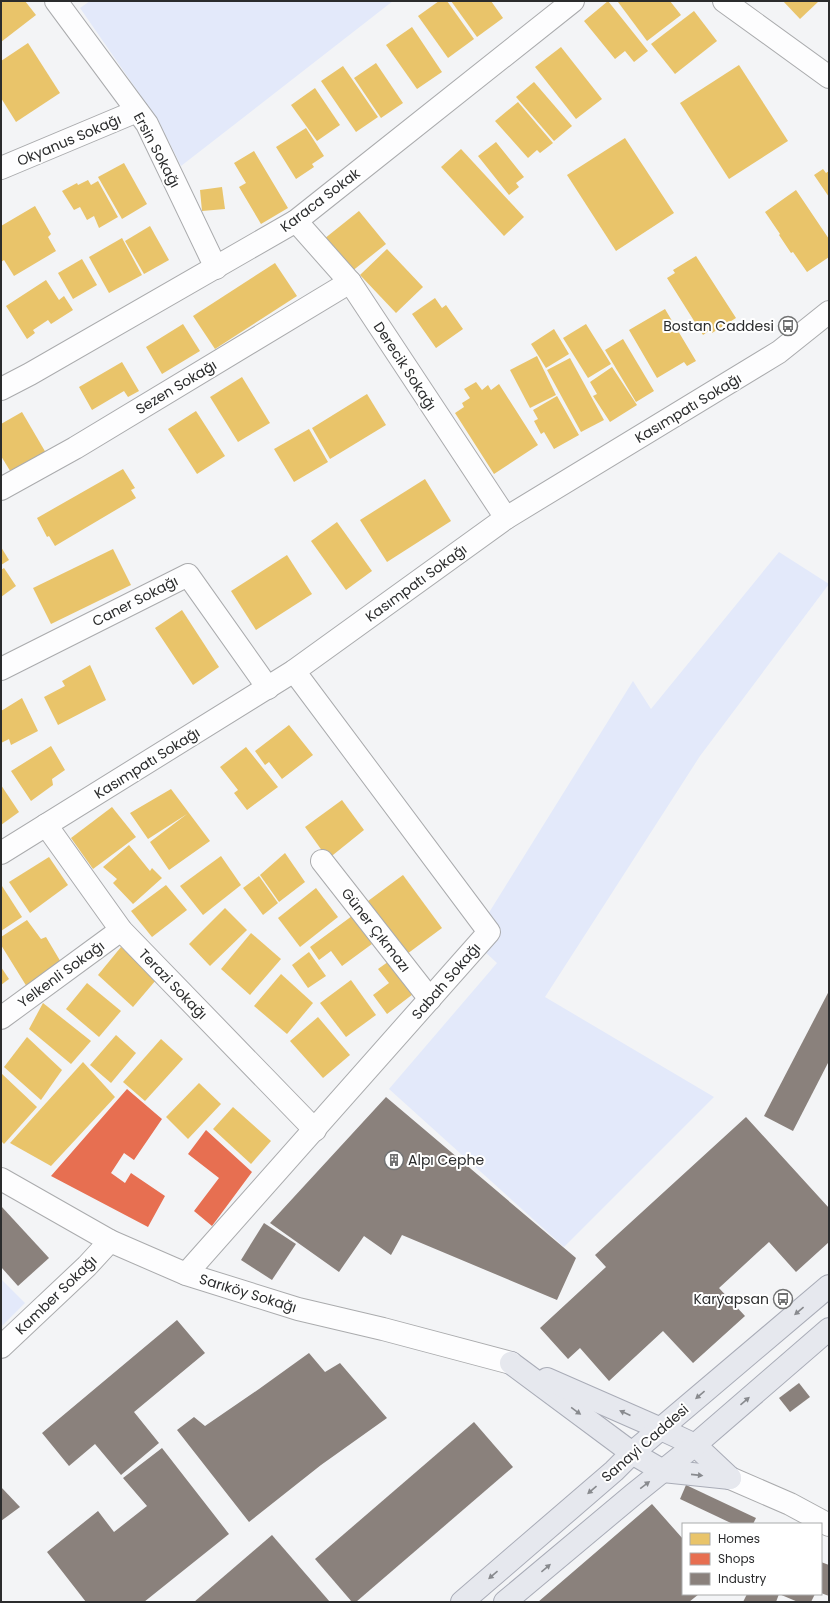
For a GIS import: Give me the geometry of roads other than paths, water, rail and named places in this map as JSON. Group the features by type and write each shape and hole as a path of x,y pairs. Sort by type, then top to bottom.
{"main road":[{"name":"Sanayi Caddesi","path":"462,1602 614,1472 632,1453 829,1286"},
{"path":"505,1602 695,1445 829,1329"},
{"path":"511,1363 695,1445 730,1478"},
{"path":"511,1363 632,1453 663,1471 730,1478"}],"street":[{"name":"Ersin Sokağı","path":"56,1 147,124 216,268"},
{"name":"Karaca Sokak","path":"1,389 30,374 296,221 574,1"},
{"path":"724,1 826,71"},
{"name":"Okyanus Sokağı","path":"1,168 137,111"},
{"name":"Derecik Sokağı","path":"296,221 350,282 506,518"},
{"name":"Sezen Sokağı","path":"1,489 76,448 350,282"},
{"name":"Kasımpatı Sokağı","path":"1,853 268,688 294,671 506,518 779,352 829,312"},
{"name":"Caner Sokağı","path":"1,669 188,575 268,688"},
{"name":"Sabah Sokağı","path":"186,1274 489,932 294,671"},
{"name":"Terazi Sokağı","path":"46,825 121,930 315,1130"},
{"name":"Güner Çıkmazı","path":"322,861 430,999"},
{"name":"Yelkenli Sokağı","path":"1,1018 121,930"},
{"name":"Sarıköy Sokağı","path":"1,1179 110,1241 186,1274 298,1309 383,1329 511,1363"},
{"name":"Kamber Sokağı","path":"1,1347 87,1266 110,1241"},
{"path":"730,1478 790,1504 829,1525"}],"place":[{"name":"Bostan Caddesi","path":"788,326"},
{"name":"Alpı Cephe","path":"394,1160"},
{"name":"Karyapsan","path":"783,1299"}]}
